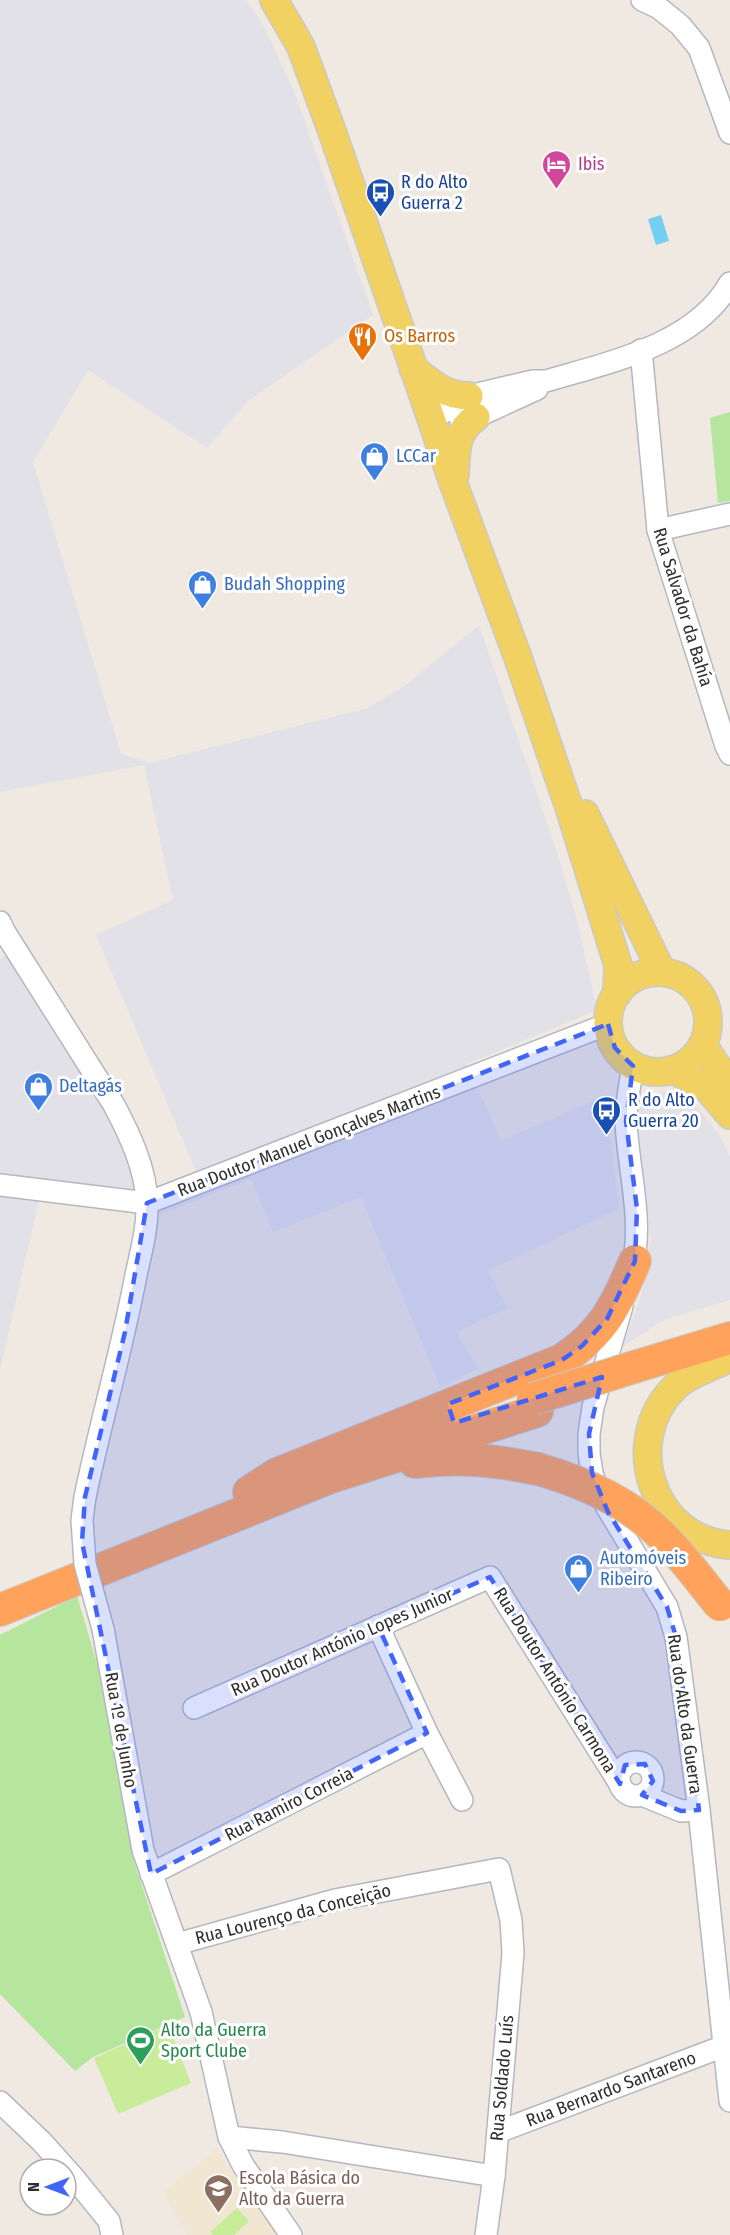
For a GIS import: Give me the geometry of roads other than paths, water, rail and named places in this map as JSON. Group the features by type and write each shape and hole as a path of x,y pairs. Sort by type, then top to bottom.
{"highway":[{"path":"249,1492 277,1474 562,1360 582,1346 607,1319 621,1295 634,1262"},
{"path":"0,1610 331,1477 535,1405 636,1374 730,1338"},
{"path":"636,1374 730,1353"},
{"path":"0,1592 107,1544 249,1492 430,1430 535,1405"},
{"path":"331,1477 413,1462 451,1458 493,1460 538,1469 571,1479 606,1495 660,1534 725,1611"}],"main road":[{"path":"274,0 301,47 454,485 517,655 571,813 618,965 617,994"},
{"path":"413,368 441,390 473,406 457,442 454,485"},
{"path":"517,655 588,820 662,972"},
{"path":"662,972 676,975 699,993 706,1006 707,1036 703,1045 689,1062 674,1070 653,1072 633,1066 615,1048 608,1024 612,1003 617,994 632,980 651,973 662,972"},
{"path":"703,1045 730,1086"},
{"path":"674,1070 708,1089 730,1115"},
{"path":"730,1358 674,1388 660,1407 648,1438 648,1474 662,1507 688,1533 717,1544 730,1545"}],"street":[{"path":"642,0 659,8 680,25 699,48 730,133"},
{"path":"431,420 473,406 532,381 546,381 664,342 692,326 717,302 729,286"},
{"name":"Rua Salvador da Bahía","path":"641,350 658,530 730,754"},
{"path":"658,530 730,514"},
{"name":"Rua 1º de Junho","path":"0,922 119,1114 129,1132 144,1177 147,1203 146,1225 125,1332 85,1497 82,1520 84,1564 103,1629 138,1826 150,1874 201,2012 229,2137 243,2165 291,2235"},
{"name":"Rua Doutor Manuel Gonçalves Martins","path":"0,1185 147,1203 608,1024"},
{"name":"Rua do Alto da Guerra","path":"633,1066 628,1089 626,1121 637,1209 634,1262 593,1407 589,1453 592,1473 599,1494 667,1607 676,1637 699,1810 730,2101"},
{"name":"Rua Doutor António Lopes Junior","path":"194,1708 490,1577"},
{"name":"Rua Doutor António Carmona","path":"490,1577 620,1784"},
{"path":"378,1626 427,1733 462,1800"},
{"name":"Rua Ramiro Correia","path":"150,1874 427,1733"},
{"path":"642,1795 651,1787 653,1781 650,1768 645,1764 631,1762 625,1765 619,1777 620,1784 628,1794 642,1795 681,1811 699,1810"},
{"name":"Rua Lourenço da Conceição","path":"177,1944 335,1900 499,1869 511,1920"},
{"name":"Rua Soldado Luís","path":"486,2235 494,2176 513,1953 511,1920"},
{"name":"Rua Bernardo Santareno","path":"498,2132 724,2046"},
{"path":"0,2102 35,2135 75,2179 110,2221 112,2235"},
{"path":"229,2137 282,2142 494,2176"}],"water":[{"path":"661,215 669,241 656,245 648,219"}],"place":[{"name":"Ibis","path":"557,190"},
{"name":"R do Alto Guerra 2","path":"380,218"},
{"name":"Os Barros","path":"363,362"},
{"name":"LCCar","path":"375,482"},
{"name":"Budah Shopping","path":"203,610"},
{"name":"Deltagás","path":"38,1112"},
{"name":"R do Alto Guerra 20","path":"607,1136"},
{"name":"Automóveis Ribeiro","path":"579,1594"},
{"name":"Alto da Guerra Sport Clube","path":"140,2066"},
{"name":"Escola Básica do Alto da Guerra","path":"218,2214"}]}
